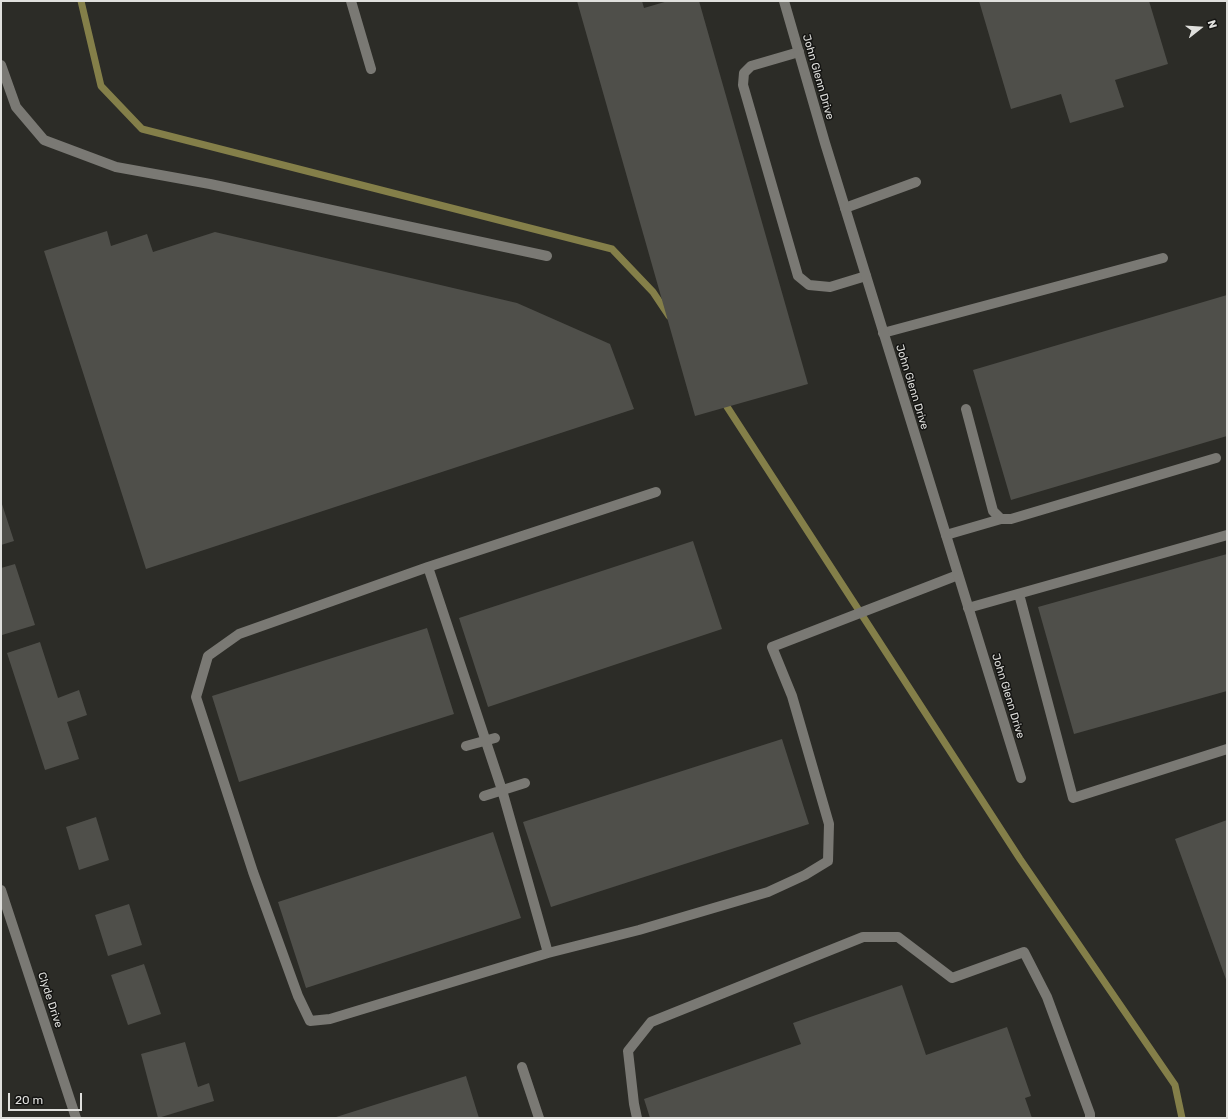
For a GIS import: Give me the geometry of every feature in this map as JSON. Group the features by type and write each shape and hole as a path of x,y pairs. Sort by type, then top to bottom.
{"street":[{"path":"351,1 371,70"},
{"name":"John Glenn Drive","path":"784,1 883,333 1021,778"},
{"path":"799,52 751,66 744,73 743,85 798,276 809,285 830,287 866,276"},
{"path":"1,65 16,107 44,140 116,167 210,184 547,256"},
{"path":"845,208 916,182"},
{"path":"883,333 1163,258"},
{"path":"966,409 993,511 1001,519"},
{"path":"946,535 1001,519 1012,519 1216,458"},
{"path":"656,492 428,567 239,634 208,656 196,697 254,872 298,996 310,1021 330,1019 548,953 639,930 768,892 805,875 828,861 829,824 792,696 772,647 958,575"},
{"path":"968,608 1227,535"},
{"path":"428,567 490,739 502,790 548,953"},
{"path":"1019,594 1073,798 1227,749"},
{"path":"466,746 490,739"},
{"path":"484,796 525,783"},
{"name":"Clyde Drive","path":"1,890 76,1118"},
{"path":"637,1118 628,1051 651,1022 863,937 898,937 952,978 1024,952 1047,997 1090,1114 1090,1118"},
{"path":"522,1067 539,1118"}],"building":[{"path":"577,1 642,1 644,8 668,1 699,1 808,384 695,416"},
{"path":"979,1 1149,1 1168,64 1115,80 1124,107 1070,123 1061,94 1011,109"},
{"path":"107,231 111,246 147,234 153,252 215,232 517,303 610,344 634,409 146,569 44,251"},
{"path":"1227,295 1227,436 1011,500 973,370"},
{"path":"1,501 14,541 1,545"},
{"path":"693,541 722,629 488,707 459,618"},
{"path":"1227,554 1227,691 1074,734 1038,607"},
{"path":"15,564 35,625 2,635 1,568"},
{"path":"427,628 454,714 239,782 212,696"},
{"path":"40,642 58,698 79,690 87,715 67,722 79,759 45,770 7,653"},
{"path":"782,739 809,824 551,907 523,822"},
{"path":"96,817 109,860 79,870 66,827"},
{"path":"1227,820 1227,982 1175,839"},
{"path":"493,832 521,918 306,988 278,902"},
{"path":"129,904 142,945 108,956 95,915"},
{"path":"144,964 161,1014 128,1025 111,975"},
{"path":"902,985 926,1055 1007,1027 1031,1096 1025,1098 1032,1118 650,1118 644,1099 801,1044 793,1023"},
{"path":"185,1042 198,1087 209,1083 214,1101 158,1118 141,1054"},
{"path":"466,1076 479,1118 333,1118"}],"waterway":[{"path":"81,1 101,86 142,129 612,249 653,292 669,316"},
{"path":"722,399 1020,859 1175,1085 1182,1118"}]}
